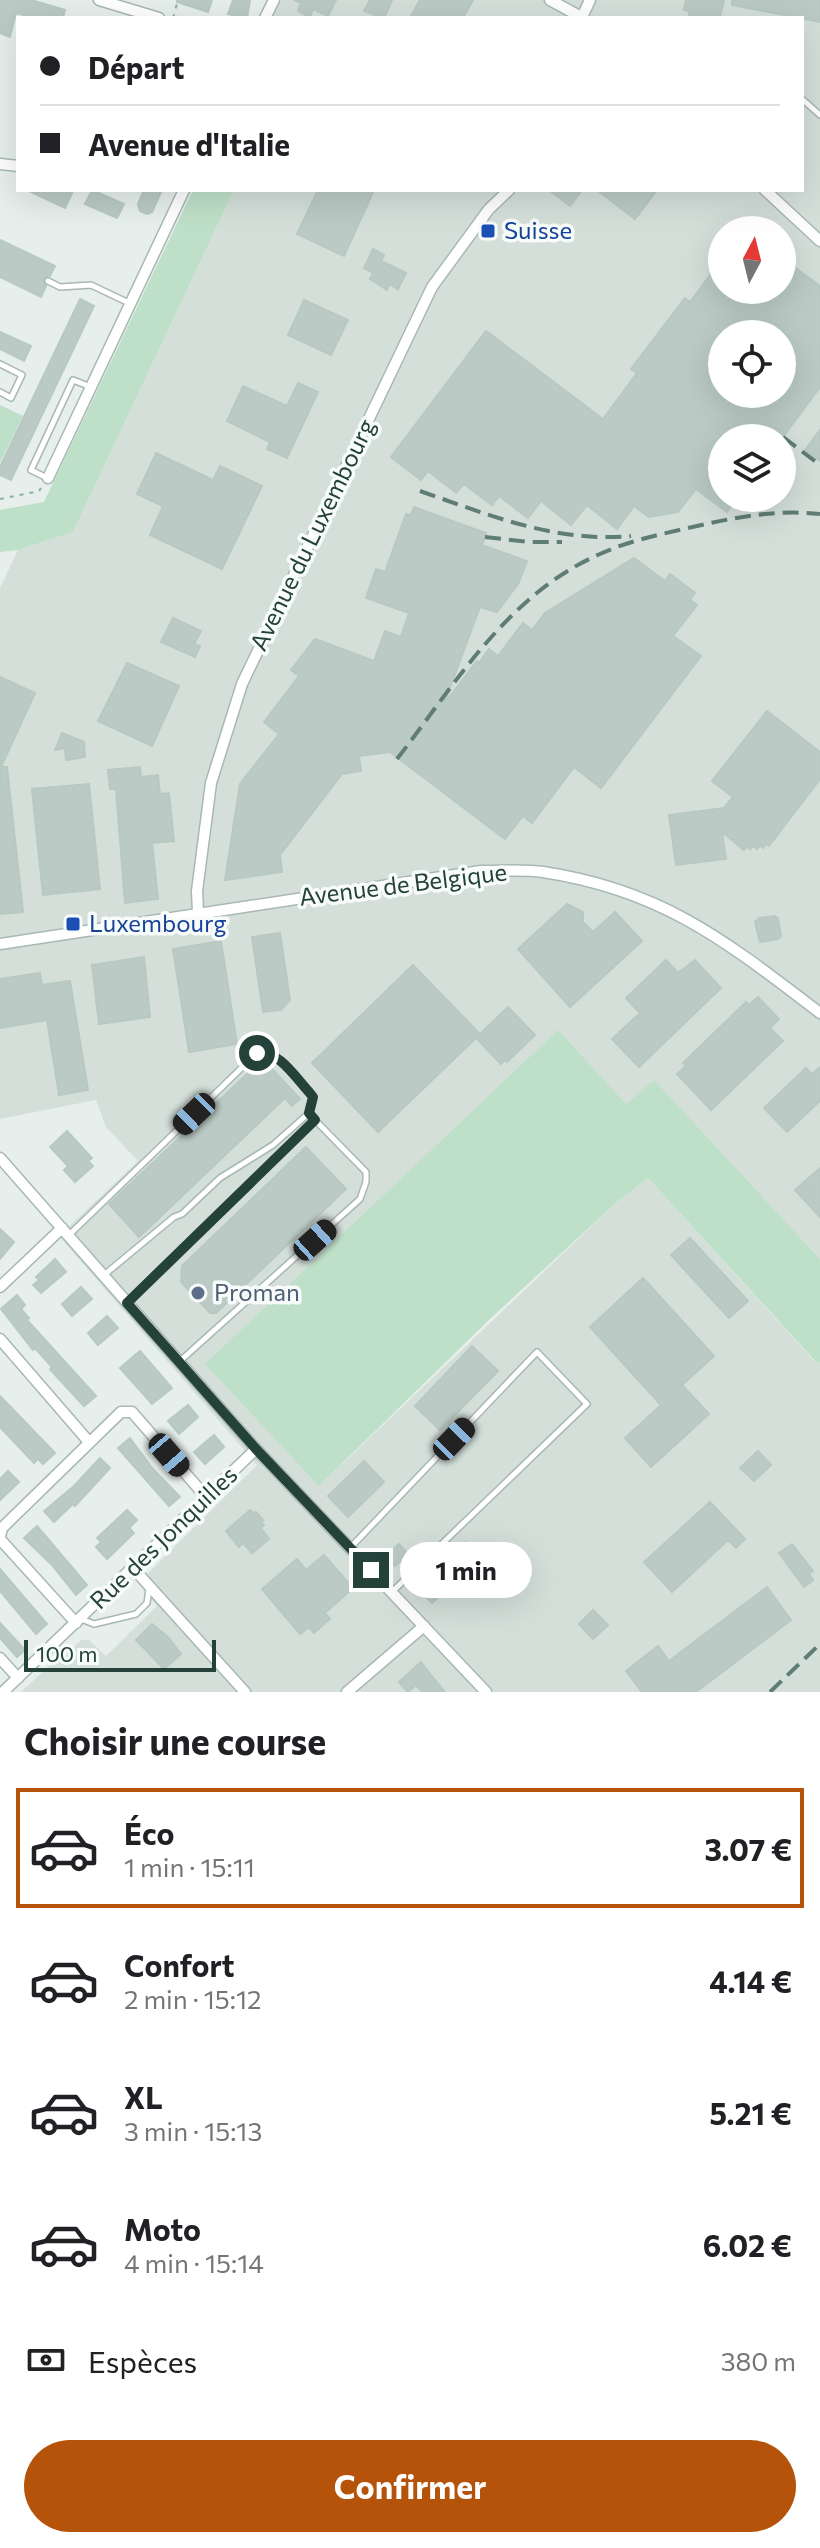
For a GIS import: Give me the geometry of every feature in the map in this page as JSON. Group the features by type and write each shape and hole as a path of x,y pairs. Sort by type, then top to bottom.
{"street":[{"path":"99,0 152,16"},
{"path":"550,0 578,16"},
{"path":"48,478 183,192"},
{"name":"Avenue du Luxembourg","path":"198,912 197,891 211,783 242,684 432,287 489,209 507,192"},
{"path":"767,192 820,241"},
{"name":"Avenue de Belgique","path":"0,944 481,871 540,871 610,886 671,910 726,942 820,1013"},
{"path":"0,1158 256,1449 486,1692"},
{"path":"0,1287 65,1232"},
{"path":"0,1339 89,1442"},
{"path":"78,1621 0,1538 2,1528 89,1442 121,1412 132,1412 206,1497"},
{"name":"Rue des Jonquilles","path":"3,1692 256,1449"},
{"path":"133,1568 245,1692"},
{"path":"347,1692 424,1626"},
{"path":"0,1658 18,1678"}],"lane":[{"path":"804,101 820,115"},
{"path":"48,281 60,287 91,285 131,304"},
{"path":"0,364 22,375 11,398 0,392"},
{"path":"48,478 31,470 73,380 91,387"},
{"path":"65,1232 257,1053 265,1051 274,1055 309,1092 313,1097 309,1113 273,1145 220,1178 182,1214 174,1217 104,1276"},
{"path":"179,1362 360,1199 366,1172 309,1113"},
{"path":"127,1303 315,1120"},
{"path":"350,1548 537,1352 587,1404 392,1592"},
{"path":"78,1621 94,1624 136,1614 147,1603 149,1586"}],"path":[{"path":"0,499 39,491 48,478"}],"shaded area":[{"path":"281,0 820,0 820,1259 653,1081 626,1105 319,1486 617,1202 648,1178 817,1364 820,1362 820,1692 21,1692 49,1666 57,1664 81,1640 89,1640 106,1656 157,1606 138,1583 257,1465 59,1236 138,1161 106,1127 96,1100 0,1119 0,588 18,550 73,532 233,192 804,192 804,16 274,16"}],"green space":[{"path":"192,192 233,192 73,532 18,550 0,552 0,510 44,502"},
{"path":"0,405 23,416 0,463"},
{"path":"558,1030 626,1104 654,1080 820,1259 820,1362 818,1364 648,1178 617,1202 492,1317 319,1486 205,1364"}],"building":[{"path":"0,0 31,0 65,10 64,16 16,13 10,37 0,33"},
{"path":"177,0 212,0 208,12"},
{"path":"233,0 250,0 247,16 228,14"},
{"path":"294,0 336,0 328,16 313,9 308,16 298,11 301,3"},
{"path":"370,0 392,0 385,16 364,11"},
{"path":"420,0 473,0 464,16 411,16"},
{"path":"686,0 724,0 720,16 689,15 689,11 684,10"},
{"path":"732,0 820,0 820,22 804,19 804,16 732,5"},
{"path":"31,192 72,193 65,208"},
{"path":"91,192 97,192 124,204 117,218 85,204"},
{"path":"143,192 161,192 152,212 147,214 140,211 138,204"},
{"path":"317,192 373,192 344,256 297,234"},
{"path":"552,192 580,192 570,206"},
{"path":"600,192 655,192 635,219"},
{"path":"0,240 55,266 50,276 43,279 46,286 41,297 0,277"},
{"path":"373,249 384,255 381,261 406,273 398,289 389,284 387,290 370,279 373,273 364,268"},
{"path":"796,268 820,286 820,387 792,424 708,424 708,498 696,489 678,512 649,517 634,506 617,529 587,505 571,525 541,501 528,518 499,496 492,505 464,484 456,493 428,471 421,480 391,457 486,331 603,419 637,373 631,369 685,298 690,302 708,278 708,304 796,304"},
{"path":"80,299 94,306 11,480 0,475 0,467"},
{"path":"304,300 348,320 331,355 288,335"},
{"path":"0,332 31,346 24,361 0,349"},
{"path":"298,383 318,392 287,458 267,449 270,442 227,421 243,386 287,406"},
{"path":"820,430 820,461 805,450"},
{"path":"156,453 213,480 220,466 262,486 222,569 150,535 163,506 137,494"},
{"path":"414,507 486,533 482,545 527,561 518,584 497,612 480,607 444,704 489,649 498,656 523,623 532,630 545,613 634,558 665,581 670,574 695,593 690,600 697,605 673,636 701,656 601,788 574,767 532,823 523,816 505,839 390,752 359,756 361,771 342,774 280,855 282,872 225,880 240,784 279,734 264,722 299,676 291,670 315,639 374,661 385,631 401,637 409,613 366,598 376,569 385,572 406,514 411,515"},
{"path":"173,618 201,631 194,644 200,646 195,657 161,642"},
{"path":"127,663 179,686 152,746 98,721"},
{"path":"0,677 35,693 1,767 7,767 23,912 0,914"},
{"path":"767,711 820,752 820,779 769,846 766,844 763,848 760,845 757,849 753,846 750,849 747,846 744,850 722,832 726,859 676,865 669,815 724,808 733,797 712,781"},
{"path":"62,733 84,742 85,757 66,760 65,748 55,750"},
{"path":"140,767 141,777 158,775 160,794 169,793 174,841 152,843 158,899 125,903 116,789 110,789 108,770"},
{"path":"89,784 100,889 43,895 32,789"},
{"path":"567,904 583,912 583,922 593,932 615,912 642,941 570,1007 518,949"},
{"path":"775,916 781,936 760,942 755,922 759,918"},
{"path":"280,933 290,1000 281,1010 263,1012 252,937"},
{"path":"221,941 237,1044 189,1052 173,949"},
{"path":"144,957 150,1017 99,1024 92,965"},
{"path":"666,960 678,973 695,960 721,988 639,1067 612,1039 640,1013 626,998"},
{"path":"413,965 480,1034 508,1007 535,1035 501,1064 476,1038 378,1132 312,1063"},
{"path":"40,973 42,985 70,981 88,1090 59,1095 47,1020 0,1028 0,979"},
{"path":"758,997 779,1019 770,1028 783,1041 711,1110 677,1074 686,1066 683,1063 746,1002 749,1005"},
{"path":"263,1059 300,1099 292,1106 285,1098 139,1237 109,1204"},
{"path":"820,1067 820,1101 787,1132 764,1108 806,1068 812,1074"},
{"path":"67,1131 92,1158 88,1161 93,1166 75,1182 64,1170 68,1166 50,1147"},
{"path":"306,1147 346,1189 216,1313 210,1313 181,1282 182,1266"},
{"path":"820,1168 820,1217 795,1190"},
{"path":"0,1229 14,1242 0,1259"},
{"path":"690,1238 748,1301 729,1318 671,1255"},
{"path":"55,1259 66,1272 41,1293 33,1285 39,1280 36,1277"},
{"path":"643,1278 714,1356 682,1385 709,1414 651,1467 625,1438 661,1405 590,1327"},
{"path":"81,1287 92,1299 72,1316 62,1304"},
{"path":"17,1295 25,1305 21,1309 29,1318 27,1320 96,1396 84,1406 1,1309"},
{"path":"107,1316 118,1328 98,1345 88,1333"},
{"path":"472,1346 498,1371 440,1430 415,1406"},
{"path":"140,1351 172,1388 152,1404 120,1368"},
{"path":"0,1396 55,1453 43,1464 38,1459 34,1463 0,1427"},
{"path":"188,1405 198,1417 179,1434 168,1421"},
{"path":"214,1435 224,1447 205,1464 194,1452"},
{"path":"130,1438 153,1469 180,1497 169,1506 118,1448"},
{"path":"758,1451 771,1465 754,1481 740,1468"},
{"path":"100,1458 110,1468 75,1506 73,1504 54,1522 44,1511 74,1486"},
{"path":"364,1461 384,1482 348,1517 328,1496"},
{"path":"8,1471 19,1482 0,1500 0,1479"},
{"path":"710,1502 745,1539 736,1548 728,1540 672,1592 644,1562"},
{"path":"127,1510 137,1520 129,1528 134,1533 107,1559 96,1547 101,1542 97,1538"},
{"path":"250,1510 263,1520 261,1528 269,1539 252,1553 243,1543 239,1547 226,1531"},
{"path":"37,1526 87,1585 76,1595 52,1565 24,1538"},
{"path":"466,1542 480,1557 432,1603 420,1591"},
{"path":"399,1544 408,1554 395,1566 386,1556"},
{"path":"792,1544 813,1571 809,1574 813,1580 804,1587 779,1553"},
{"path":"324,1555 353,1588 325,1613 330,1619 314,1633 309,1627 300,1634 262,1589 297,1559 306,1570"},
{"path":"0,1569 47,1624 36,1634 0,1591"},
{"path":"767,1587 791,1620 696,1692 642,1692 626,1671 658,1646 669,1661"},
{"path":"593,1610 608,1625 593,1639 579,1624"},
{"path":"0,1623 25,1650 17,1657 0,1638"},
{"path":"152,1624 168,1637 181,1654 164,1669 136,1640"},
{"path":"421,1662 445,1692 422,1692 416,1685 408,1692 399,1682"}],"railway":[{"path":"796,447 820,465"},
{"path":"420,491 497,518 549,531 603,537 631,536"},
{"path":"397,759 486,643 511,616 567,571 621,545 688,528 770,514 820,514"},
{"path":"485,537 562,542"},
{"path":"770,1692 820,1644"}],"place":[{"name":"Suisse","path":"488,231"},
{"name":"Luxembourg","path":"73,924"},
{"name":"Proman","path":"198,1293"}],"route":[{"path":"257,1053 265,1051 274,1055 309,1092 313,1097 309,1113 315,1120 127,1303 256,1449 371,1570"}]}
